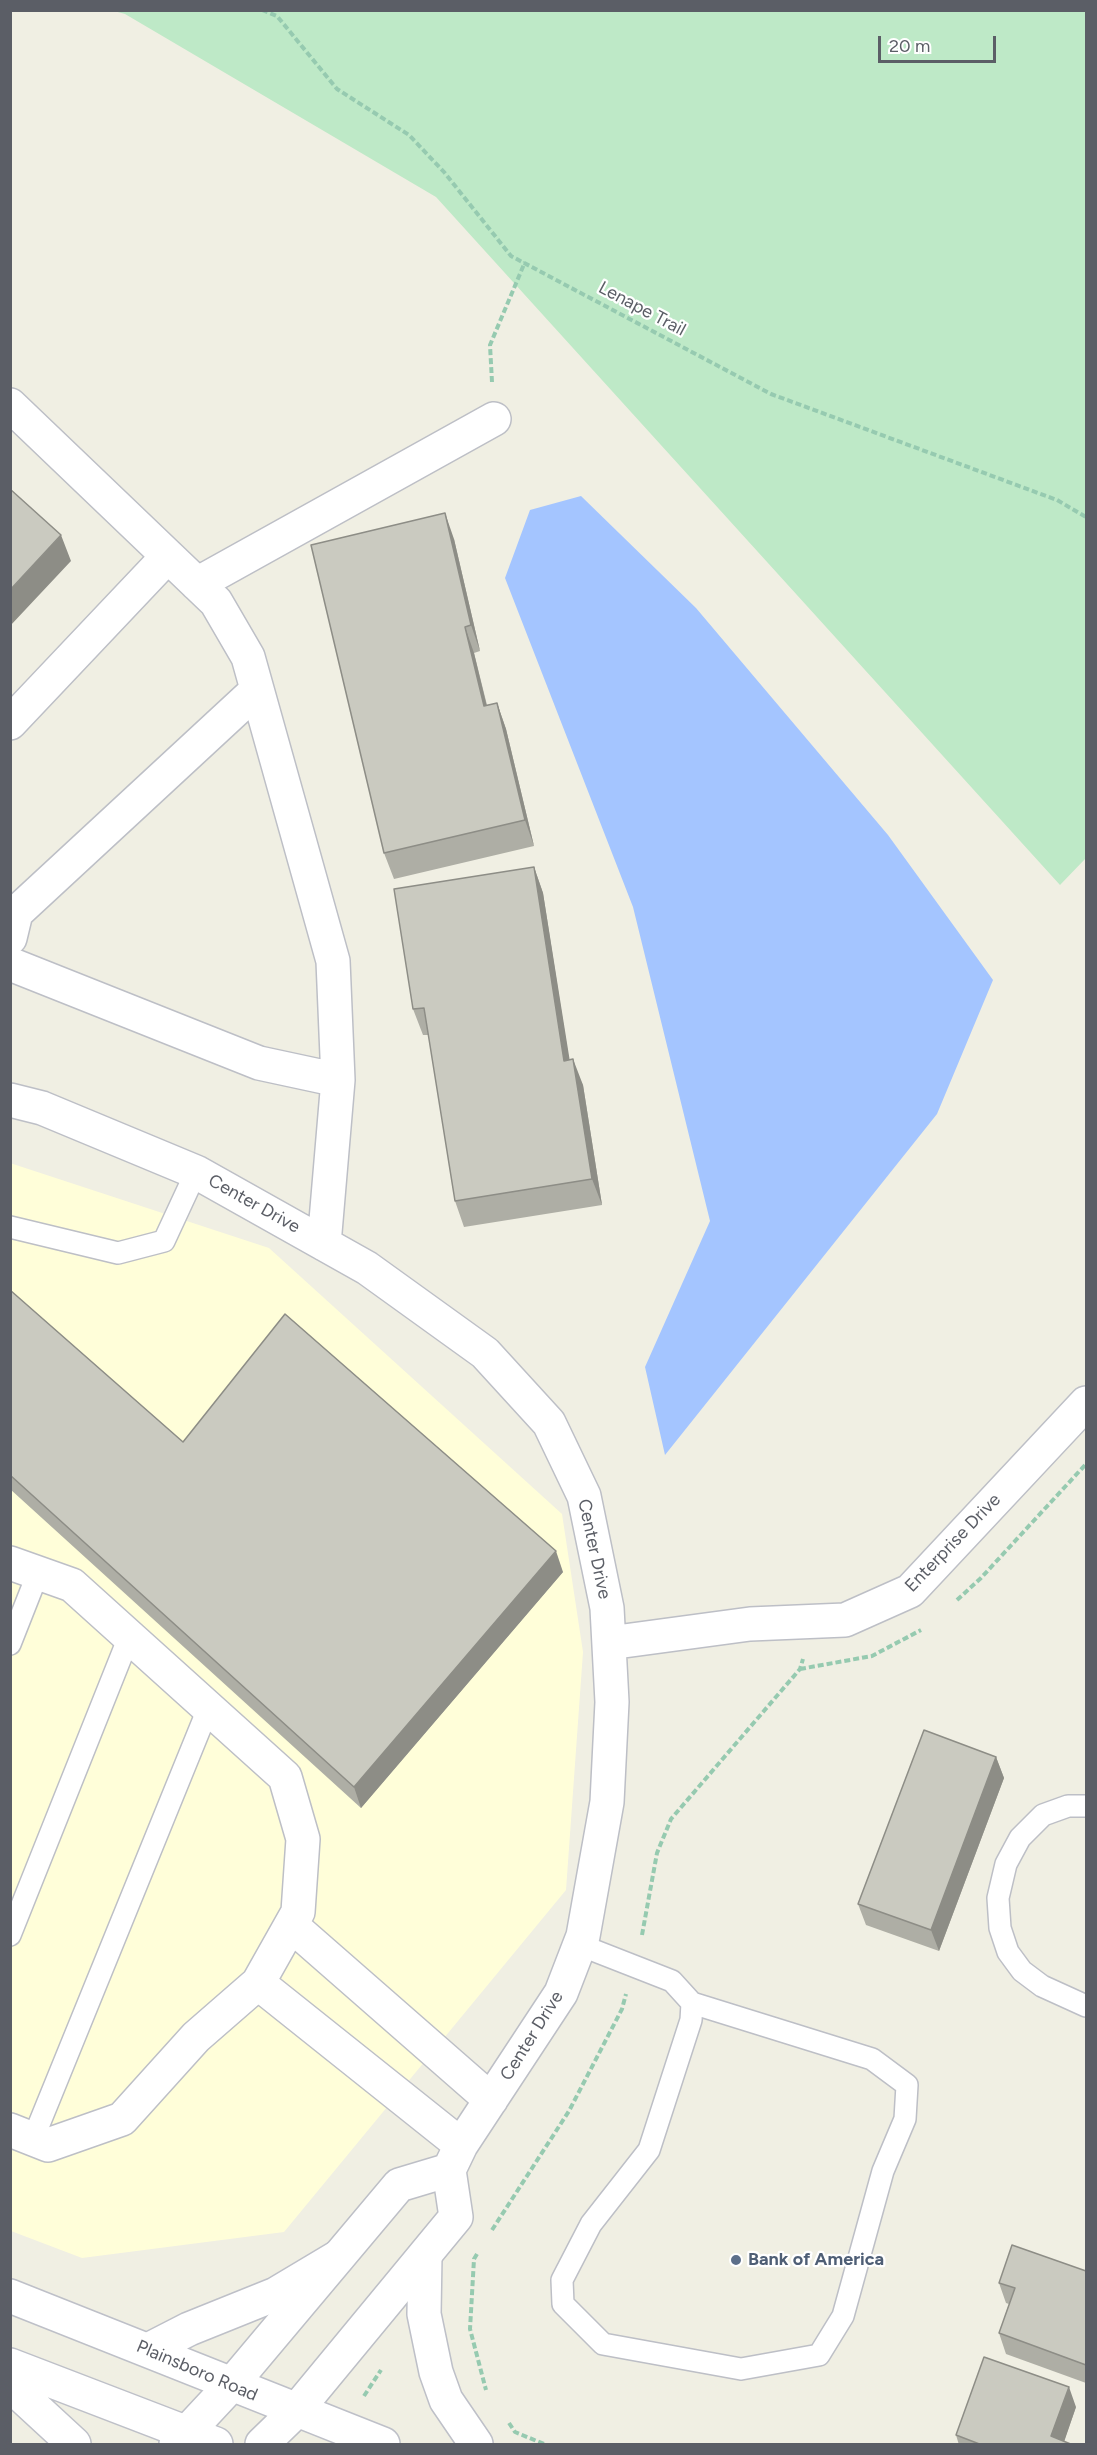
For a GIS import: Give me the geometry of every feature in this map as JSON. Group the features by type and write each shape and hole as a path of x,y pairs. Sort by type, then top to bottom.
{"street":[{"path":"10,405 216,602 248,657 333,961 338,1080 324,1244"},
{"path":"197,584 494,419"},
{"path":"10,723 168,556"},
{"path":"10,938 16,913 257,690"},
{"path":"10,964 259,1063 338,1080"},
{"name":"Center Drive","path":"10,1100 42,1108 196,1172 367,1268 485,1353 549,1423 584,1496 607,1608 612,1702 607,1802 580,1945 561,1993 455,2157"},
{"name":"Enterprise Drive","path":"609,1643 750,1624 845,1620 910,1592 1086,1403"},
{"path":"22,2134 48,2145 122,2119 196,2037 258,1983 298,1912 303,1839 285,1777 72,1585 24,1568"},
{"path":"291,1925 491,2100"},
{"path":"258,1983 455,2157 456,2217 295,2412 262,2445"},
{"path":"10,2365 193,2440 231,2385 399,2185 455,2157"},
{"path":"424,2256 424,2314 436,2372 446,2400 476,2445"},
{"path":"148,2350 189,2329 276,2294 338,2257"},
{"name":"Plainsboro Road","path":"10,2296 148,2350 295,2412 383,2445"},
{"path":"10,2385 74,2445"}],"lane":[{"path":"10,1227 118,1254 164,1241 196,1172"},
{"path":"10,1644 24,1568"},
{"path":"10,1935 129,1637"},
{"path":"22,2134 208,1709"},
{"path":"1086,1806 1068,1806 1043,1815 1020,1838 1006,1864 998,1898 1000,1928 1008,1952 1022,1971 1042,1986 1086,2006"},
{"path":"580,1945 672,1981 692,2003 872,2059 907,2085 905,2119 883,2171 843,2316 819,2355 741,2369 603,2344 563,2304 562,2280 591,2224 649,2150 691,2020 692,2003"}],"path":[{"name":"Lenape Trail","path":"262,10 277,16 337,88 409,135 444,172 511,256 771,394 1057,500 1086,517"},
{"path":"494,419 490,345 525,262"},
{"path":"491,2232 569,2111 622,2009 644,1929 657,1853 671,1819 800,1669 812,1621"},
{"path":"480,2250 474,2259 470,2329 487,2392"},
{"path":"504,2416 515,2432 543,2445"}],"shaded area":[{"path":"114,11 1086,11 1086,858 1060,885 436,197 125,14"},
{"path":"10,1163 269,1248 562,1514 583,1652 566,1890 284,2232 82,2258 11,2231"}],"water":[{"path":"581,496 696,608 888,835 993,980 937,1114 665,1455 645,1367 710,1221 633,907 505,578 530,510"}],"building":[{"path":"10,489 61,535 10,590"},
{"path":"445,513 471,625 465,627 484,706 497,703 525,820 384,853 311,545"},
{"path":"534,867 564,1061 573,1059 592,1179 455,1201 424,1008 413,1009 394,889"},
{"path":"10,1290 183,1442 285,1314 556,1551 354,1787 10,1475"},
{"path":"924,1730 996,1757 931,1930 858,1904"},
{"path":"1012,2245 1086,2271 1086,2365 999,2333 1015,2288 999,2283"},
{"path":"984,2357 1069,2387 1051,2436 1073,2445 982,2445 956,2435"}],"place":[{"name":"Bank of America","path":"736,2260"}]}
